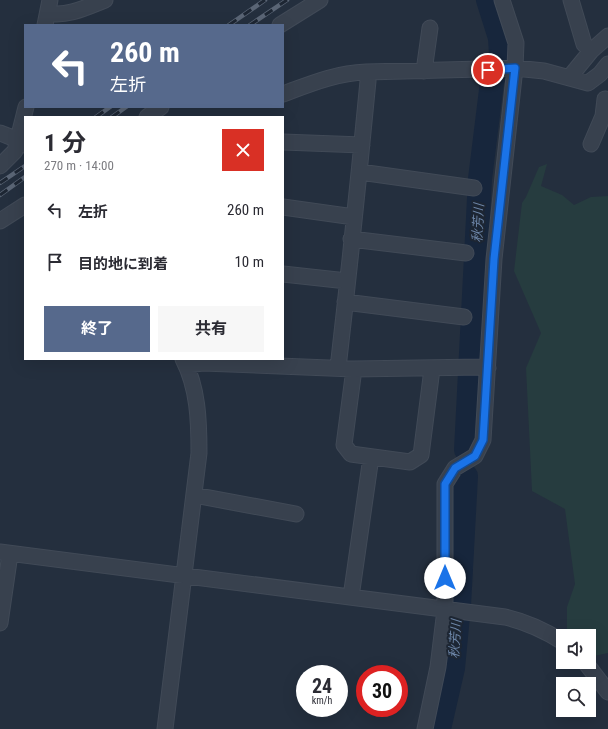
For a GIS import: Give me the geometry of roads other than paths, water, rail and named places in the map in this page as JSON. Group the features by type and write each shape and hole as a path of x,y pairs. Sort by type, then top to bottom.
{"street":[{"path":"48,13 54,14 76,11 105,0"},
{"path":"282,24 320,0"},
{"path":"425,729 438,667 454,611 445,484 455,468 475,456 483,440 484,368 511,69 516,43 502,0"},
{"path":"571,0 584,44 591,51"},
{"path":"424,72 430,28"},
{"path":"572,78 573,74 591,51 608,36"},
{"path":"284,94 322,79 348,73 366,72 511,69 544,70 572,78 580,82 588,83 600,74 608,64"},
{"path":"338,368 351,239 360,172 368,80 366,72"},
{"path":"588,83 597,95 606,99 603,116 591,144"},
{"path":"148,116 160,108"},
{"path":"0,166 22,142 24,124"},
{"path":"0,133 22,142"},
{"path":"284,142 362,145"},
{"path":"360,172 474,188"},
{"path":"0,221 24,205"},
{"path":"284,207 354,217"},
{"path":"351,239 466,252"},
{"path":"284,274 347,281"},
{"path":"345,302 464,317"},
{"path":"165,729 198,453 199,416 195,392 185,362 269,363 354,369 484,368"},
{"path":"354,369 344,445 351,454 410,462 420,455 432,369"},
{"path":"351,597 371,457"},
{"path":"194,495 296,514"},
{"path":"0,623 5,553 454,611 525,622 546,631 556,637"},
{"path":"590,669 608,692"}],"waterway":[{"name":"秋芳川","path":"466,450 480,179 492,82 501,54 500,38 488,0"},
{"name":"秋芳川","path":"439,729 453,668 459,605 466,476"}],"railway":[{"path":"230,24 265,0"},
{"path":"251,24 287,0"},
{"path":"97,116 109,108"},
{"path":"113,116 125,108"},
{"path":"0,183 24,167"},
{"path":"0,195 24,178"}]}
